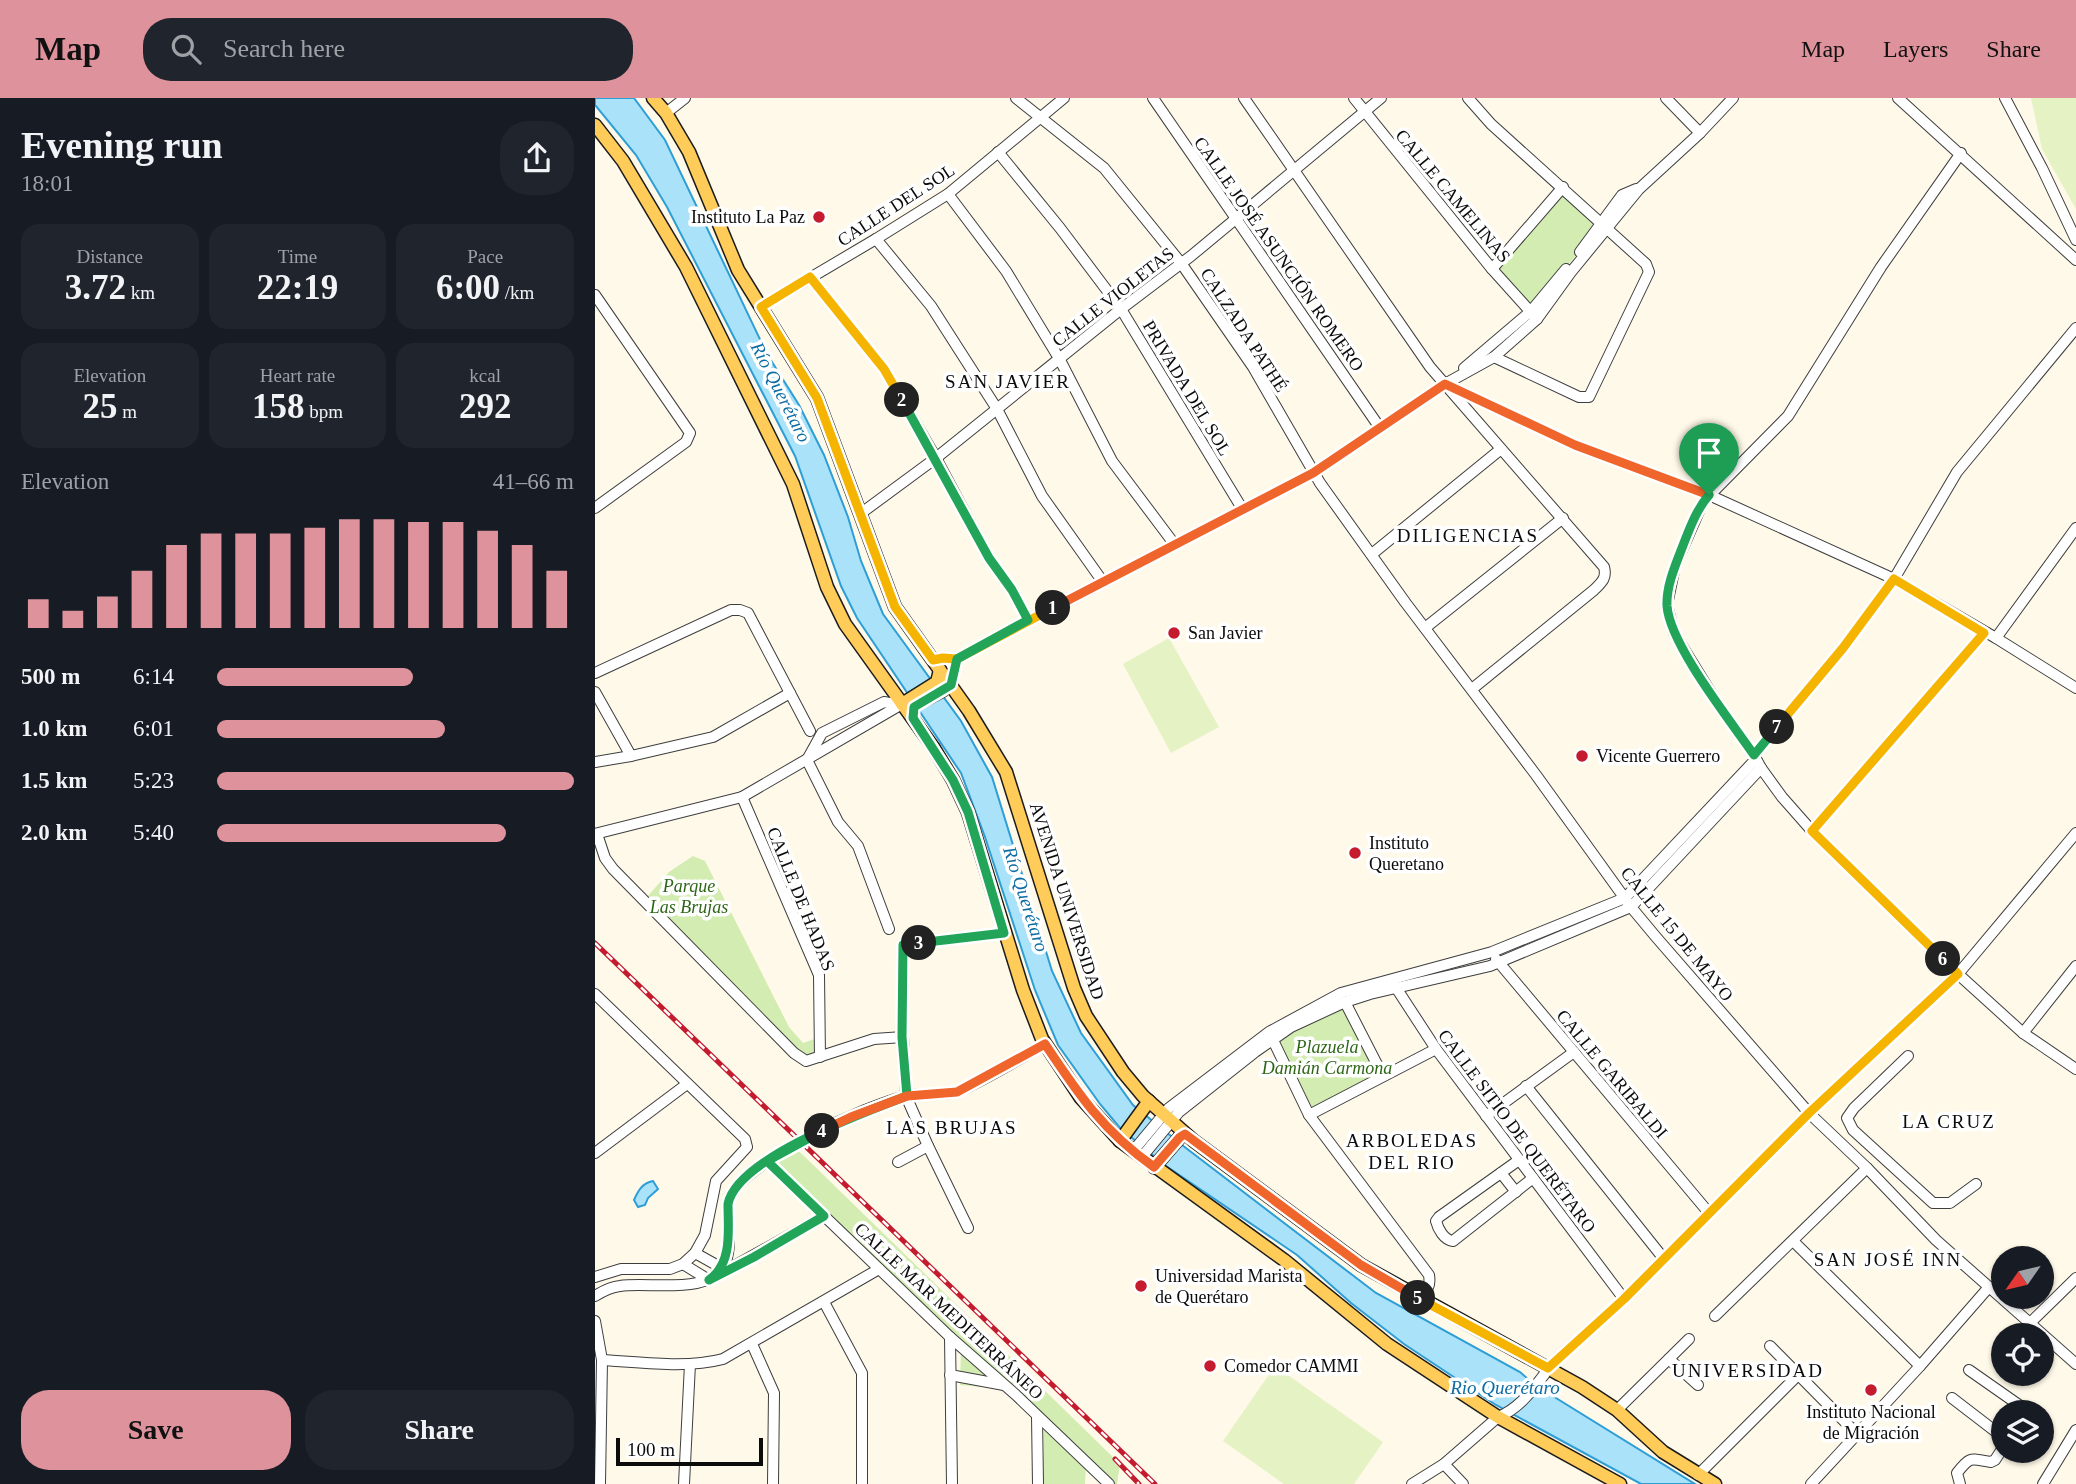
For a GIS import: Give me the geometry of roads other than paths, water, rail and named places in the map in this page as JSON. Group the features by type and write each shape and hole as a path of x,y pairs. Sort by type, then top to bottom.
{"main road":[{"name":"AVENIDA UNIVERSIDAD","path":"653,98 666,113 689,152 739,270 817,398 895,607 937,665 943,687 975,722 1010,783 1059,944 1086,1016 1146,1106 1182,1136 1361,1265 1582,1387 1617,1410 1663,1451 1715,1484"},
{"path":"595,125 623,161 686,267 793,484 827,587 845,624 912,706 953,780 968,812 1023,990 1045,1044 1081,1098 1139,1152 1284,1260 1387,1344 1620,1484"},
{"path":"912,706 943,687"},
{"path":"1123,1137 1146,1106"},
{"path":"1156,1164 1182,1136"}],"street":[{"path":"666,113 685,98"},
{"name":"CALZADA PATHÉ","path":"1016,98 1118,182 1181,263 1253,367 1313,473"},
{"name":"CALLE DEL SOL","path":"761,307 948,194 1064,98"},
{"name":"CALLE JOSÉ ASUNCIÓN ROMERO","path":"1153,98 1380,428"},
{"path":"1244,98 1430,367 1600,559 1606,575 1594,590 1472,689"},
{"name":"CALLE CAMELINAS","path":"1354,98 1492,268 1534,315"},
{"name":"CALLE VIOLETAS","path":"860,514 1060,360 1235,220 1381,98"},
{"path":"1468,98 1491,124 1646,264 1649,272 1589,397 1579,397 1494,356"},
{"path":"1667,98 1700,133"},
{"path":"1445,384 1494,356 1534,315 1604,225 1733,98"},
{"path":"1898,98 2076,260"},
{"path":"2005,98 2076,240"},
{"name":"PRIVADA DEL SOL","path":"997,152 1060,228 1121,309 1243,510"},
{"path":"1961,153 1881,267 1788,416 1703,502 1688,531 1675,566 1667,605 1674,633 1720,706 1757,761 1812,831 1958,974 2023,1033 2074,1066"},
{"path":"1492,268 1563,187"},
{"path":"948,194 1006,271 1060,360 1112,461 1175,545"},
{"path":"876,239 931,306 997,409 1042,496 1103,582"},
{"path":"810,277 884,369 936,458 989,558 1012,590 1028,620"},
{"path":"595,295 689,433 689,438 595,508"},
{"path":"595,316 604,309"},
{"path":"937,665 943,658 957,659 1313,473 1445,384 1534,315"},
{"path":"1271,1036 1392,983 1443,967 1495,957 1628,903 1757,761 1894,579 1957,472 2076,328"},
{"path":"1445,384 1575,445 1709,495 1894,579 2076,688"},
{"path":"1371,554 1501,449"},
{"name":"CALLE 15 DE MAYO","path":"1313,473 1628,903 1809,1113 1867,1168 1936,1240 2030,1323"},
{"path":"1425,628 1563,518"},
{"path":"1996,638 2076,528"},
{"path":"595,673 731,610 740,610 748,613 810,731"},
{"path":"1812,831 1984,633"},
{"path":"943,687 957,659"},
{"path":"595,692 631,756"},
{"path":"595,762 713,737 790,694"},
{"path":"807,760 822,733 884,702 912,706"},
{"path":"902,1037 874,1039 806,1061 613,869 605,858 596,834 742,797 912,706"},
{"path":"807,760 838,822 857,846 889,929"},
{"name":"CALLE DE HADAS","path":"742,797 819,975 820,1057"},
{"path":"1412,1484 1444,1464 1539,1384 1548,1368 1624,1299 1809,1113 1958,974 2076,833"},
{"path":"968,1228 907,1096 902,1037 903,945 1004,933"},
{"name":"CALLE GARIBALDI","path":"1495,957 1709,1213"},
{"path":"2023,1033 2076,966"},
{"path":"1139,1152 1164,1120 1271,1036 1341,993 1392,983"},
{"name":"CALLE SITIO DE QUERÉTARO","path":"1392,983 1436,1049 1490,1113 1519,1160 1624,1299"},
{"path":"595,994 745,1139 747,1147 716,1181 705,1235 695,1254 683,1264 670,1269 621,1269 595,1277"},
{"path":"1345,1002 1383,1076"},
{"path":"1271,1036 1309,1115 1429,1275 1427,1290 1418,1298"},
{"path":"709,1280 726,1261 730,1196 740,1182 767,1161 787,1148 851,1117 907,1096 957,1092 1045,1044"},
{"path":"1309,1115 1436,1049"},
{"path":"1490,1113 1574,1052"},
{"path":"1908,1056 1854,1108 1847,1118 1853,1130 1933,1203 1944,1205 1976,1184"},
{"path":"595,1153 687,1084"},
{"path":"1526,1086 1664,1259"},
{"path":"898,1161 928,1146"},
{"path":"1519,1160 1439,1217 1436,1221 1446,1238 1453,1241 1533,1178"},
{"name":"CALLE MAR MEDITERRÁNEO","path":"767,1161 950,1337 1109,1484"},
{"path":"1714,1316 1867,1168"},
{"path":"1501,1173 1516,1192"},
{"path":"1898,1200 1911,1184"},
{"path":"595,1296 606,1289 622,1285 685,1284 709,1280 824,1216"},
{"path":"1793,1241 1920,1366"},
{"path":"695,1254 722,1268"},
{"path":"683,1264 709,1280"},
{"path":"602,1360 690,1364 723,1359 879,1269"},
{"path":"2030,1323 2076,1278"},
{"path":"1811,1484 1989,1287"},
{"path":"824,1302 862,1373 862,1484"},
{"path":"595,1321 602,1360 600,1484"},
{"path":"950,1337 952,1484"},
{"path":"1617,1410 1689,1339"},
{"path":"752,1344 774,1393 773,1484"},
{"name":"CALLE 15 DE MAYO","path":"2054,1344 2076,1364"},
{"path":"1770,1346 1857,1434"},
{"path":"1669,1359 1698,1385"},
{"path":"684,1484 690,1364"},
{"path":"1969,1370 2012,1400"},
{"path":"1698,1475 1799,1374"},
{"path":"950,1375 1005,1385"},
{"path":"1952,1398 1991,1428"},
{"path":"1037,1416 1038,1484"},
{"path":"2047,1482 2076,1430"},
{"path":"1960,1484 1957,1473 1970,1459 1975,1457 1991,1462"},
{"path":"1444,1464 1463,1484"}],"water":[{"name":"Rio Querétaro","path":"595,98 634,98 665,140 767,354 799,405 824,455 848,517 861,561 883,614 961,721 992,777 1052,971 1081,1033 1133,1105 1376,1293 1520,1372 1535,1385 1695,1484 1641,1484 1496,1405 1404,1344 1351,1303 1297,1255 1166,1166 1120,1128 1100,1104 1058,1045 1035,990 961,773 857,618 841,586 795,456 667,207 636,155 595,105"},
{"path":"653,1181 658,1189 645,1205 638,1207 634,1200 637,1194 643,1186"}],"railway":[{"path":"595,943 1155,1484"},
{"path":"1115,1459 1139,1484"}],"place":[{"name":"Instituto La Paz","path":"819,217"},
{"name":"San Javier","path":"1174,633"},
{"name":"Vicente Guerrero","path":"1582,756"},
{"name":"Instituto Queretano","path":"1355,853"},
{"name":"Universidad Marista de Querétaro","path":"1141,1286"},
{"name":"Comedor CAMMI","path":"1210,1366"},
{"name":"Instituto Nacional de Migración","path":"1871,1390"}],"district":[{"name":"SAN JAVIER","path":"1008,381"},
{"name":"DILIGENCIAS","path":"1468,535"},
{"name":"LA CRUZ","path":"1949,1121"},
{"name":"LAS BRUJAS","path":"952,1127"},
{"name":"ARBOLEDAS DEL RIO","path":"1412,1151"},
{"name":"SAN JOSÉ INN","path":"1888,1259"},
{"name":"UNIVERSIDAD","path":"1748,1370"}],"water label":[{"name":"Río Querétaro","path":"781,392"},
{"name":"Río Querétaro","path":"1026,899"}],"park label":[{"name":"Parque Las Brujas","path":"689,896"},
{"name":"Plazuela Damián Carmona","path":"1327,1058"}]}
